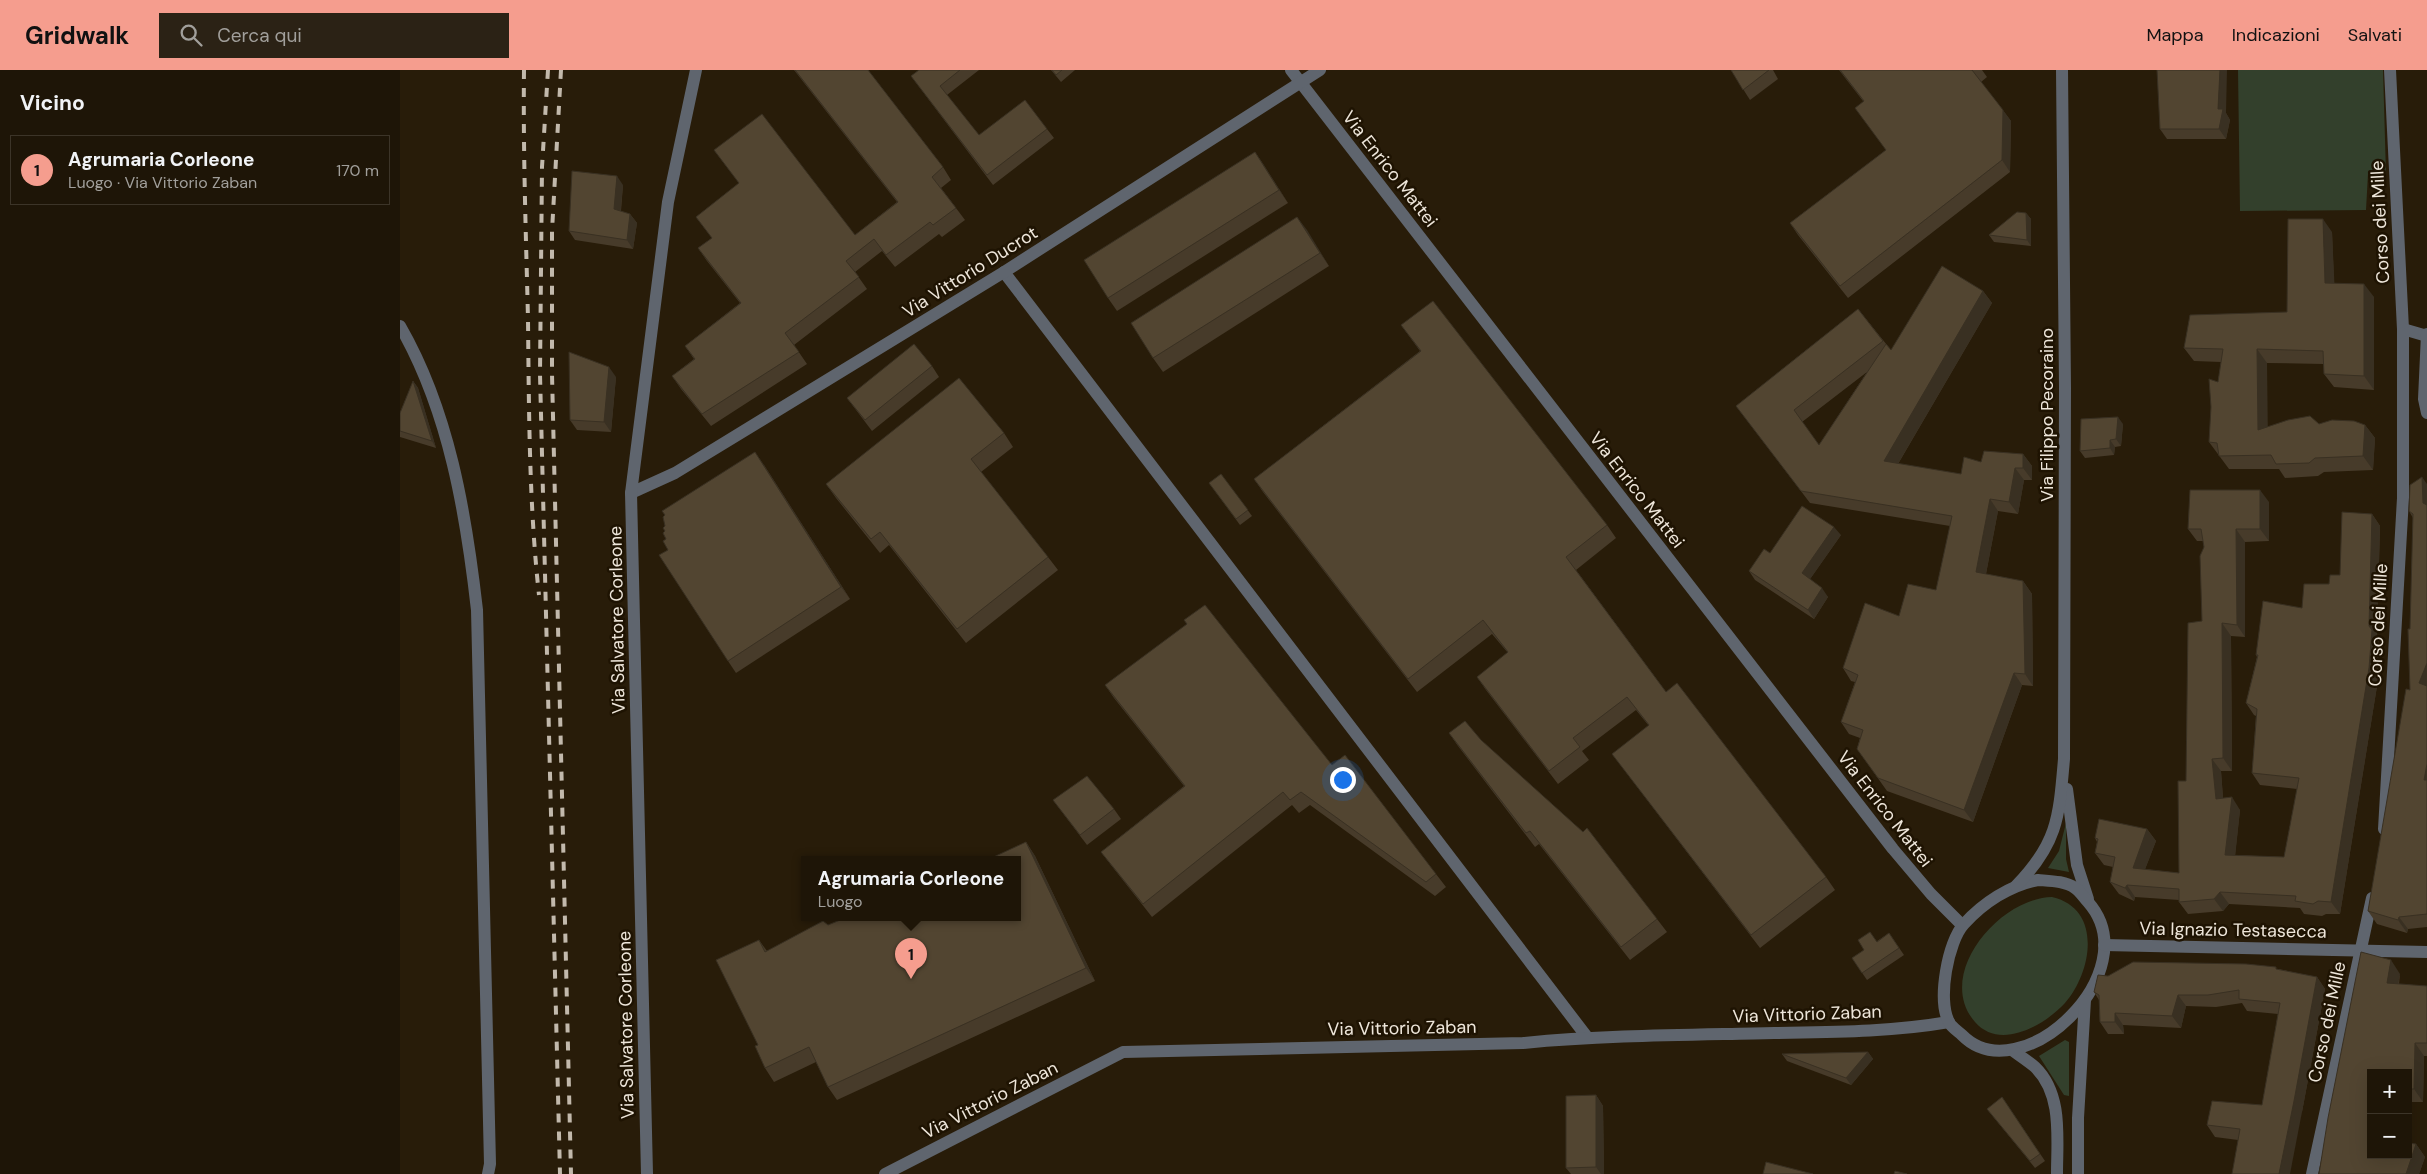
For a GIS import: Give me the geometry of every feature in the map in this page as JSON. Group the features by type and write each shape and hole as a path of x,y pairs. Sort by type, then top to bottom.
{"street":[{"name":"Via Salvatore Corleone","path":"647,1174 632,493 668,202 696,70"},
{"name":"Via Enrico Mattei","path":"1291,70 1893,849 1931,894 1962,925"},
{"name":"Via Vittorio Ducrot","path":"632,493 675,473 1004,272 1320,70"},
{"name":"Via Filippo Pecoraino","path":"2016,886 2035,867 2048,847 2060,809 2064,759 2066,388 2062,70"},
{"name":"Corso dei Mille","path":"2383,842 2403,498 2403,329 2390,70"},
{"path":"1004,272 1587,1037"},
{"path":"400,326 421,366 433,396 448,448 472,563 477,610 490,1164 488,1174"},
{"path":"2403,329 2427,336 2424,400 2427,413"},
{"path":"2403,498 2419,488"},
{"name":"Via Filippo Pecoraino","path":"2064,759 2076,857 2089,904"},
{"path":"2038,880 2061,883 2075,888 2099,916 2103,926 2104,945 2100,973 2085,1000 2069,1020 2049,1035 2012,1050 1984,1049 1965,1038 1949,1022 1945,1003 1944,977 1948,959 1962,925 1993,899 2016,886 2038,880"},
{"name":"Corso dei Mille","path":"2312,1174 2374,887"},
{"name":"Via Ignazio Testasecca","path":"2104,945 2361,949 2427,952"},
{"path":"2078,1174 2078,1118 2085,1000"},
{"name":"Via Vittorio Zaban","path":"885,1174 1123,1052 1523,1043 1587,1037 1858,1032 1915,1028 1949,1022"},
{"path":"2012,1050 2035,1067 2054,1094 2057,1127 2057,1174"}],"green space":[{"path":"2238,70 2383,70 2386,174 2368,174 2366,210 2240,211"},
{"path":"2066,823 2066,859 2069,872 2048,868 2059,851"},
{"path":"2052,897 2068,904 2079,914 2086,928 2088,943 2082,975 2065,1003 2046,1019 2034,1026 2022,1032 2009,1035 1985,1030 1975,1022 1964,1003 1962,983 1967,962 1978,942 2012,910 2032,901"},
{"path":"2065,1040 2069,1042 2069,1096 2064,1095 2039,1056"}],"building":[{"path":"795,70 868,70 943,167 932,177 956,208 933,225 930,222 886,255 874,239 846,261 859,277 785,333 799,352 702,414 672,376 695,359 685,346 741,303 698,248 712,238 696,217 739,183 714,150 762,114 855,235 898,202"},
{"path":"919,70 960,70 940,86 979,135 1025,100 1047,129 987,175 911,76"},
{"path":"1052,70 1062,70 1056,75"},
{"path":"1731,70 1769,70 1743,90"},
{"path":"1840,70 1972,70 2003,110 2002,160 1840,286 1790,223 1886,150 1855,108 1864,101"},
{"path":"2157,70 2220,70 2218,109 2223,109 2219,129 2160,129"},
{"path":"1255,152 1279,190 1108,298 1084,260"},
{"path":"572,171 617,176 614,209 630,214 627,240 569,231"},
{"path":"2017,212 2026,213 2027,240 1989,235"},
{"path":"1297,217 1320,253 1153,358 1131,323"},
{"path":"2288,219 2323,219 2325,283 2364,284 2364,376 2324,374 2323,351 2257,349 2258,430 2288,420 2310,416 2319,424 2332,420 2354,421 2365,425 2363,456 2315,458 2309,463 2276,464 2271,455 2219,456 2217,443 2209,442 2211,407 2209,379 2218,382 2223,349 2184,348 2190,315 2287,312"},
{"path":"1942,266 1983,291 1884,461 1961,474 1964,457 1981,462 1984,451 2023,454 2023,468 2015,468 2009,502 1990,499 1976,572 2023,581 2025,674 2014,673 1964,810 1878,778 1857,749 1863,730 1841,722 1858,675 1843,668 1865,603 1899,616 1908,584 1936,590 1952,516 1801,491 1736,406 1858,309 1883,341 1794,410 1819,445 1886,344 1891,350"},
{"path":"1433,301 1607,525 1566,557 1666,692 1677,683 1826,877 1751,935 1612,754 1649,725 1627,697 1573,738 1580,747 1549,771 1477,677 1508,652 1483,620 1408,679 1254,479 1421,351 1401,325"},
{"path":"914,344 932,366 865,420 847,398"},
{"path":"569,352 609,367 604,422 570,420"},
{"path":"959,378 1004,433 971,459 1048,557 957,629 880,532 871,539 826,484"},
{"path":"413,381 432,441 400,431 400,413"},
{"path":"2118,417 2116,439 2110,440 2110,448 2080,451 2081,419"},
{"path":"755,452 841,587 728,661 659,555 668,550 663,541 666,539 663,533 665,526 663,517 665,515 662,511"},
{"path":"1221,474 1248,510 1236,519 1209,483"},
{"path":"2422,477 2423,503 2427,505 2427,663 2419,683 2427,686 2427,764 2424,780 2427,780 2427,914 2399,917 2398,920 2368,911 2406,689 2410,690 2408,629 2410,629 2413,514 2409,511 2410,485"},
{"path":"2190,490 2260,490 2260,529 2236,529 2237,625 2222,623 2223,758 2212,759 2216,799 2232,797 2225,855 2284,857 2299,778 2252,773 2257,709 2246,703 2258,655 2256,655 2263,601 2302,608 2304,584 2329,584 2330,575 2340,575 2342,512 2372,514 2369,626 2372,630 2369,668 2331,902 2318,901 2313,904 2295,901 2296,896 2220,892 2214,899 2179,902 2179,889 2127,885 2125,888 2110,882 2115,857 2095,853 2098,839 2095,838 2099,819 2147,829 2133,868 2179,873 2178,781 2186,781 2188,623 2202,621 2200,556 2204,547 2201,529 2188,529"},
{"path":"1802,506 1834,527 1802,573 1822,588 1808,610 1749,571 1764,549 1770,553"},
{"path":"1205,605 1332,765 1345,755 1436,874 1426,882 1301,792 1290,800 1283,792 1143,904 1101,852 1185,786 1105,685 1187,624 1184,620"},
{"path":"1465,721 1481,740 1583,832 1587,828 1657,919 1621,947 1530,831 1526,833 1449,733"},
{"path":"1087,776 1114,809 1080,835 1053,800"},
{"path":"1026,842 1086,968 828,1087 809,1047 765,1068 755,1046 758,1045 716,960 759,940 765,952 823,921 828,925 838,921 1021,921 1021,856 996,856"},
{"path":"1870,932 1877,942 1889,933 1899,948 1862,973 1852,958 1864,950 1858,940"},
{"path":"2361,952 2391,960 2387,983 2427,986 2427,1043 2415,1043 2414,1089 2412,1089 2412,1069 2367,1069 2367,1159 2411,1159 2406,1174 2319,1174 2328,1118"},
{"path":"2133,962 2246,964 2276,967 2276,969 2317,977 2279,1174 2232,1174 2240,1129 2207,1125 2212,1101 2262,1105 2280,1003 2239,999 2239,990 2208,995 2178,995 2172,1016 2115,1013 2115,1022 2100,1022 2099,995 2094,992 2098,975 2108,976"},
{"path":"1868,1052 1846,1078 1782,1054"},
{"path":"1596,1095 1596,1167 1566,1168 1566,1096"},
{"path":"2002,1097 2040,1154 2030,1161 1987,1109"},
{"path":"2412,1144 2416,1144 2412,1156"},
{"path":"1766,1162 1813,1174 1763,1174"},
{"path":"1895,1171 1907,1174 1894,1174"}],"railway":[{"path":"524,70 530,457 539,595"},
{"path":"548,70 542,167 540,374 560,1174"},
{"path":"561,70 552,231 552,374 571,1174"}],"place":[{"name":"Agrumaria Corleone","path":"911,979"}]}
